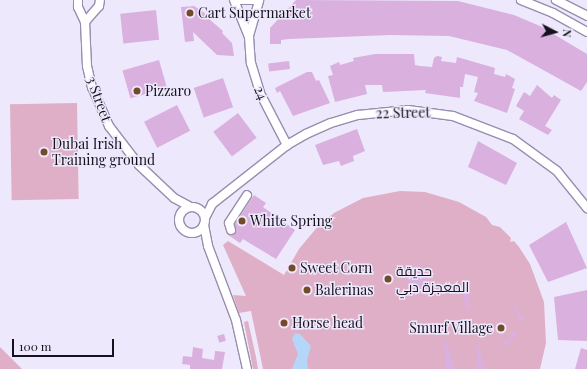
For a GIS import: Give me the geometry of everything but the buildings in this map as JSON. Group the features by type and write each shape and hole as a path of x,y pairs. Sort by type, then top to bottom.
{"street":[{"name":"3 Street","path":"78,0 78,7 85,22 87,66 92,87 109,126 139,165 174,198 193,207"},
{"path":"85,22 99,6 100,0"},
{"name":"24","path":"234,0 249,37 251,64 260,93 287,145"},
{"path":"239,0 255,0"},
{"name":"24","path":"249,37 260,0"},
{"path":"521,0 553,13 587,32"},
{"path":"556,0 587,16"},
{"name":"22 Street","path":"193,207 212,204 287,145 331,123 370,113 408,110 453,116 493,129 533,151 564,178 587,208"},
{"path":"231,230 229,223 249,196 236,186"},
{"name":"3 Street","path":"174,198 181,213"},
{"name":"22 Street","path":"204,221 212,204"},
{"path":"208,246 193,233 186,232 180,225 181,213 193,207 201,211 208,246 235,316 247,369"},
{"path":"193,233 204,221"}],"shaded area":[{"name":"Dubai Irish Training ground","path":"77,103 79,199 12,200 10,104"},
{"name":"حديقة المعجزة دبي","path":"400,191 425,192 459,202 486,217 492,225 500,227 511,238 510,242 514,241 519,247 530,264 544,302 546,343 540,369 263,369 251,311 239,313 233,295 246,296 223,245 228,241 284,275 299,249 319,225 334,213 363,198"},
{"path":"248,321 258,369 253,369 244,322"},
{"path":"0,347 22,369 0,369"}],"water":[{"path":"295,333 300,334 311,346 307,360 308,369 292,369 298,354 292,339"}],"place":[{"name":"Cart Supermarket","path":"190,13"},
{"name":"Pizzaro","path":"137,91"},
{"name":"Dubai Irish Training ground","path":"44,152"},
{"name":"White Spring","path":"242,221"},
{"name":"Sweet Corn","path":"292,268"},
{"name":"حديقة المعجزة دبي","path":"388,279"},
{"name":"Balerinas","path":"307,290"},
{"name":"Horse head","path":"284,323"},
{"name":"Smurf Village","path":"501,328"}]}
